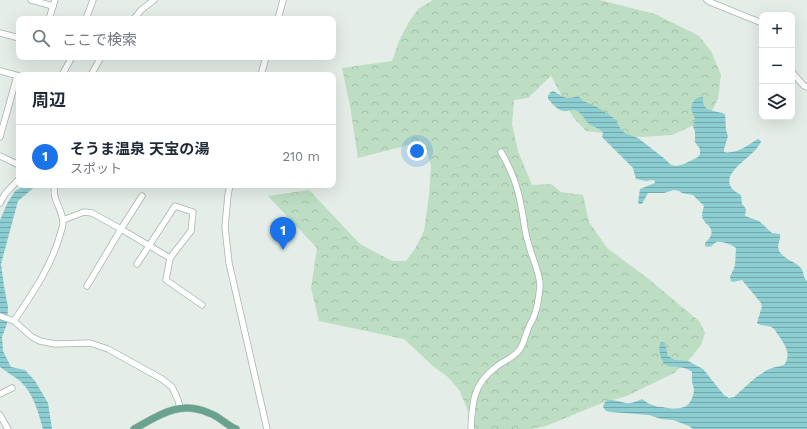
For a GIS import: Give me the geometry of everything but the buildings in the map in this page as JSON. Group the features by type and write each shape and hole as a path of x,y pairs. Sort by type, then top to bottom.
{"main road":[{"path":"134,429 164,413 180,408 194,408 211,413 236,429"}],"street":[{"path":"31,0 54,3 50,16"},
{"path":"87,16 93,0"},
{"path":"136,16 141,10 154,0"},
{"path":"279,16 282,0"},
{"path":"707,0 759,22"},
{"path":"0,33 16,37"},
{"path":"64,72 70,60"},
{"path":"93,72 99,60"},
{"path":"262,72 265,60"},
{"path":"0,71 16,75"},
{"path":"795,76 807,88"},
{"path":"0,137 16,83"},
{"path":"472,429 473,399 477,387 485,376 496,366 515,356 521,348 527,330 534,316 539,295 540,279 527,240 518,191 508,164 500,152"},
{"path":"0,156 16,164"},
{"path":"0,203 5,194 16,182"},
{"path":"13,321 38,285 58,244 64,224 53,194 54,188"},
{"path":"229,188 225,226 229,263 267,429"},
{"path":"87,286 142,196"},
{"path":"137,264 175,206 193,212 191,231 170,258 166,280 202,305"},
{"path":"63,220 84,212 92,213 170,258"},
{"path":"0,316 13,321 32,337 40,341 55,344 90,343 108,348 162,379 172,388 180,408"},
{"path":"0,394 12,388"},
{"path":"0,415 8,429"}],"green space":[{"path":"433,0 600,0 655,14 699,36 711,51 721,75 718,99 709,116 672,135 641,137 586,131 573,117 551,76 528,98 514,100 512,124 518,151 532,185 551,184 561,192 583,195 589,222 607,248 650,280 700,322 705,333 701,345 688,361 674,373 627,396 602,403 546,426 531,429 475,429 460,391 448,377 434,367 404,339 319,321 311,288 317,248 268,196 309,190 360,244 392,261 406,261 415,249 424,231 431,166 428,155 420,142 358,158 350,106 342,68 392,61 399,41 409,22 418,9"}],"water":[{"path":"552,91 566,98 578,96 583,101 597,107 615,119 621,130 638,138 671,165 677,166 684,164 698,157 700,154 700,149 695,142 695,132 693,126 695,119 691,109 694,100 697,98 703,97 704,106 710,110 725,114 728,136 724,152 729,153 738,151 758,139 760,140 761,142 754,152 732,173 729,182 731,187 741,195 742,204 746,209 745,216 759,221 772,233 780,234 778,247 779,251 784,257 801,268 807,281 807,429 693,429 673,420 661,419 649,415 606,411 603,407 609,400 628,403 642,399 654,406 673,408 682,408 689,404 694,390 692,372 687,369 668,366 665,364 662,360 660,352 661,342 665,343 668,356 675,360 688,361 703,369 724,395 729,398 734,397 755,378 767,370 784,365 788,354 774,328 757,323 762,306 761,303 742,280 731,281 730,277 735,266 736,248 719,242 714,243 712,246 705,246 705,243 712,232 702,216 704,206 693,195 674,190 664,193 648,193 642,204 639,204 640,189 655,183 655,181 636,179 633,168 602,137 603,132 589,124 577,111 563,111 556,107 548,99 548,95"},
{"path":"20,188 33,188 18,201 1,264 8,307 7,324 2,337 3,351 11,367 25,370 35,381 48,403 52,429 43,429 35,404 25,386 0,367 0,220 15,191"}],"place":[{"name":"そうま温泉 天宝の湯","path":"283,250"}]}
